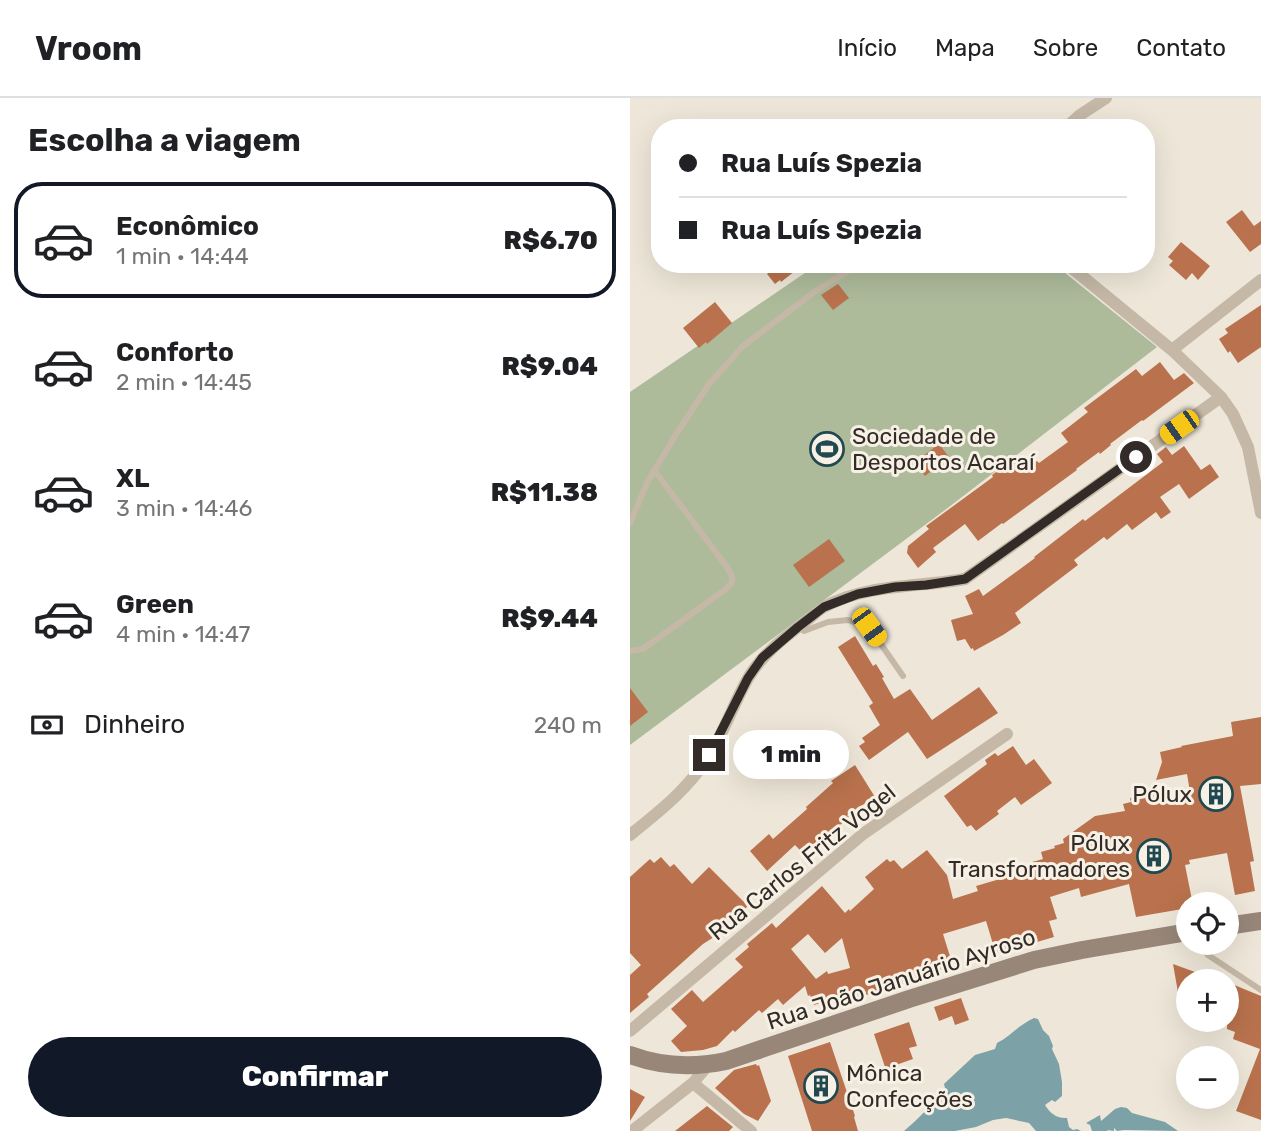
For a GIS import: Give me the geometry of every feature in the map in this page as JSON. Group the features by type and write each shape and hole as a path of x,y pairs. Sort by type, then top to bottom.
{"main road":[{"path":"1239,924 1261,921"},
{"name":"Rua João Januário Ayroso","path":"630,1055 649,1062 678,1066 709,1065 1034,960 1176,934"}],"street":[{"path":"1076,119 1106,98"},
{"path":"1078,273 1172,350 1221,397 1233,414 1248,447 1261,513"},
{"path":"1172,350 1261,280"},
{"path":"630,835 687,786 709,755 748,678 762,658 824,607 858,594 965,579 1221,397"},
{"name":"Rua Carlos Fritz Vogel","path":"630,1031 863,834 1007,734"},
{"path":"632,1131 693,1083 709,1065"},
{"path":"693,1083 751,1131"}],"lane":[{"path":"630,523 654,470 709,384 742,347 814,292 845,273"},
{"path":"630,651 643,649 732,582 727,566 654,470"},
{"path":"798,627 804,631 828,622 848,620 869,627 903,676"},
{"path":"1208,955 1261,990"}],"green space":[{"name":"Sociedade de Desportos Acaraí","path":"805,273 1065,273 1157,347 949,507 630,745 630,392"}],"water":[{"path":"1034,1018 1038,1019 1049,1036 1062,1082 1062,1096 1045,1105 1054,1115 1067,1118 1069,1127 1073,1130 1081,1131 1036,1131 1029,1123 1006,1118 955,1131 904,1131 936,1099 945,1088 944,1084 975,1055 995,1049 997,1043"},
{"path":"1121,1107 1132,1113 1165,1122 1178,1131 1117,1131 1114,1128 1114,1131 1092,1131 1086,1123 1100,1115 1101,1121"}],"building":[{"path":"1242,210 1254,226 1261,221 1261,244 1250,252 1226,222"},
{"path":"1181,242 1210,266 1198,280 1192,273 1186,280 1169,265 1173,261 1168,257"},
{"path":"768,273 792,273 775,284"},
{"path":"838,284 849,298 833,310 821,295"},
{"path":"715,302 732,323 699,348 683,328"},
{"path":"1261,305 1261,347 1238,363 1219,339 1228,333 1225,329"},
{"path":"1160,362 1174,380 1184,373 1194,383 978,541 965,524 933,548 936,552 918,568 907,553 908,546 929,529 926,526 1016,458 1025,470 1037,461 1039,463 1068,442 1061,433 1088,412 1084,408 1136,369 1142,376"},
{"path":"939,444 949,457 925,476 915,462"},
{"path":"1184,446 1201,470 1210,464 1219,477 1189,499 1179,484 1160,497 1171,512 1161,519 1156,512 1132,530 1127,524 1107,540 1104,537 1074,560 1078,565 1015,613 1021,623 1003,635 974,651 965,639 957,641 951,620 973,614 965,596 979,589 983,596 1163,462 1157,454 1166,447 1172,455"},
{"path":"829,539 845,561 809,587 793,565"},
{"path":"855,636 873,666 876,664 894,699 910,689 932,720 979,687 998,713 927,759 908,732 869,760 859,746 865,742 862,738 880,725 869,706 873,703 838,647"},
{"path":"630,688 648,712 630,726"},
{"path":"1261,717 1261,784 1240,786 1254,861 1250,862 1255,891 1239,894 1234,892 1227,853 1189,860 1190,864 1185,865 1190,892 1176,892 1176,910 1136,917 1129,884 1081,897 1079,888 1050,897 1057,919 1049,921 1054,937 996,954 986,921 943,934 953,966 926,975 927,977 836,1004 835,998 814,1005 805,986 783,1005 778,999 762,1013 759,1010 717,1046 681,1052 671,1041 687,1026 671,1009 692,990 703,1002 743,967 735,959 749,947 747,944 772,923 776,928 822,886 845,913 874,889 865,877 887,859 890,862 894,860 902,869 927,850 947,875 953,899 978,891 976,886 1034,869 1032,862 1043,859 1041,852 1064,843 1063,839 1095,816 1125,811 1123,804 1131,802 1130,798 1159,793 1161,804 1191,798 1187,774 1156,780 1162,762 1160,752 1233,736 1231,722","holes":["808,934 825,953 842,938 850,968 828,974 827,971 816,979 791,949"]},
{"path":"1013,746 1026,765 1034,759 1052,783 1021,805 1015,797 997,811 999,814 976,831 971,825 967,827 944,796 987,764 985,760 995,753 998,756"},
{"path":"855,765 875,797 847,815 849,817 806,856 795,845 767,871 750,851 769,834 773,839 833,783 831,781"},
{"path":"661,857 670,867 674,864 692,884 709,867 748,906 647,994 649,997 630,1013 630,975 641,965 630,953 630,877 650,859 654,863"},
{"path":"1173,964 1187,969 1176,969 1176,981"},
{"path":"1239,987 1261,996 1261,1120 1236,1111 1260,1049 1233,1039 1235,1032 1239,1032"},
{"path":"961,998 969,1020 955,1025 952,1016 939,1021 934,1007"},
{"path":"909,1022 917,1046 909,1048 913,1059 896,1065 901,1078 890,1082 874,1034"},
{"name":"Mônica Confecções","path":"830,1042 858,1131 812,1131 788,1056"},
{"path":"759,1065 771,1101 758,1121 744,1114 715,1088 734,1070"},
{"path":"630,1089 645,1097 630,1121"},
{"path":"707,1106 733,1127 729,1131 675,1131"}],"place":[{"name":"Sociedade de Desportos Acaraí","path":"827,449"},
{"name":"Pólux","path":"1216,794"},
{"name":"Pólux Transformadores","path":"1154,856"},
{"name":"Mônica Confecções","path":"821,1086"}],"route":[{"path":"709,755 748,678 762,658 824,607 858,594 965,579 1136,457"}]}
